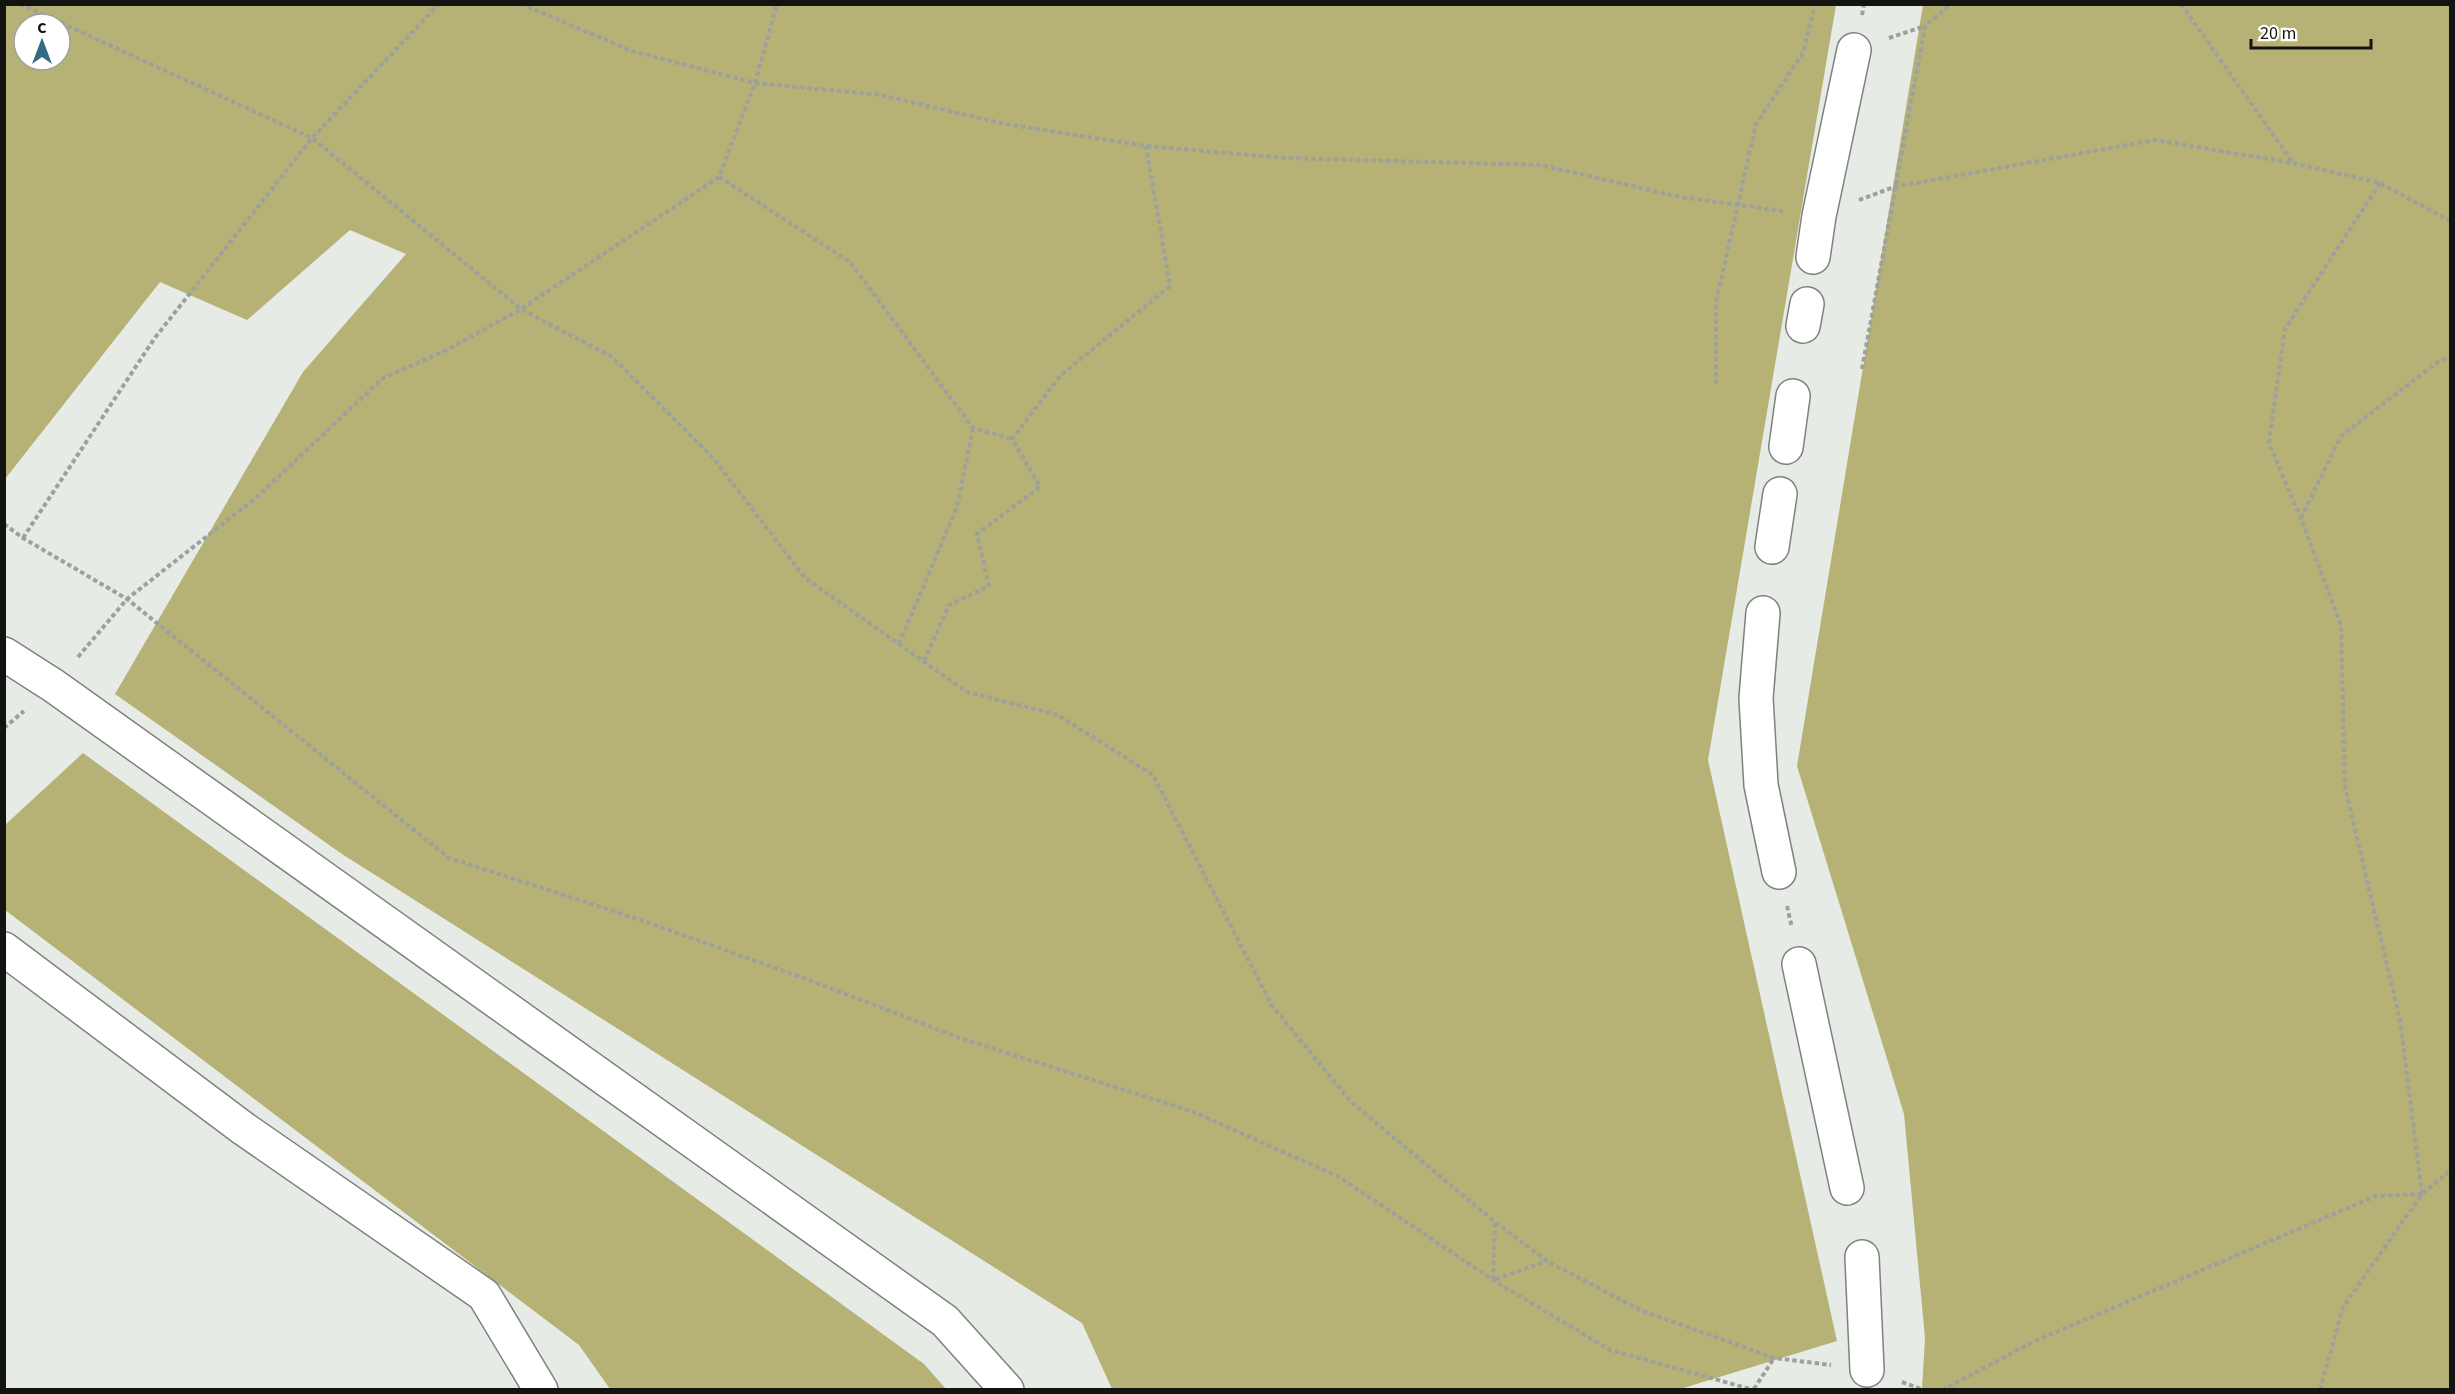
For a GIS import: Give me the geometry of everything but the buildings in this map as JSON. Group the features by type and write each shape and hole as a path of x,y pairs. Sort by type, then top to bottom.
{"street":[{"path":"1813,257 1819,216 1854,50"},
{"path":"1786,447 1793,396"},
{"path":"1772,547 1780,494"},
{"path":"1763,613 1756,698 1761,785 1779,872"},
{"path":"4,654 54,686 945,1321 1007,1389"},
{"path":"4,949 244,1129 484,1295 541,1389"},
{"path":"1799,964 1847,1188"},
{"path":"1862,1257 1868,1370"}],"path":[{"path":"20,4 312,138 521,309 612,357 714,459 805,578 967,692 1058,715 1153,775 1271,1004 1351,1102 1495,1222 1547,1261 1640,1310 1774,1358 1868,1370 1924,1389"},
{"path":"22,538 154,339 312,138 439,4"},
{"path":"521,4 632,51 755,83 881,95 1005,124 1146,146 1284,158 1541,165 1680,197 1819,216 1894,188 2155,140 2293,163 2380,183 2451,221"},
{"path":"54,686 127,598 257,497 383,378 450,349 521,309 719,177 755,83 777,4"},
{"path":"1716,384 1716,302 1755,124 1803,53 1815,4"},
{"path":"1862,369 1925,26 1951,4"},
{"path":"2181,4 2293,163"},
{"path":"1012,439 1060,376 1170,286 1146,146"},
{"path":"719,177 850,262 973,428 1012,439 1040,487 977,534 989,586 949,605 924,661"},
{"path":"2380,183 2285,329 2270,443 2341,625 2345,787 2400,1020 2422,1194"},
{"path":"2301,519 2341,436 2439,361 2451,356"},
{"path":"899,644 957,507 973,428"},
{"path":"4,524 22,538 127,598 450,858 638,919 809,980 963,1039 1194,1112 1339,1177 1493,1280 1610,1350 1754,1389 1774,1358"},
{"path":"1779,872 1799,964"},
{"path":"2320,1389 2343,1307 2422,1194 2451,1171"},
{"path":"1942,1389 2036,1341 2376,1196 2422,1194"},
{"path":"1493,1280 1495,1222"},
{"path":"1493,1280 1547,1261"}],"shaded area":[{"path":"5,4 1836,5 1708,760 1837,1341 1680,1389 1112,1389 1082,1323 342,854 115,694 303,372 406,254 350,230 247,320 160,282 5,479"},
{"path":"1923,5 2450,5 2450,1389 1922,1389 1925,1338 1904,1114 1797,766"},
{"path":"83,753 924,1364 946,1389 610,1389 579,1345 5,910 5,825"}]}
